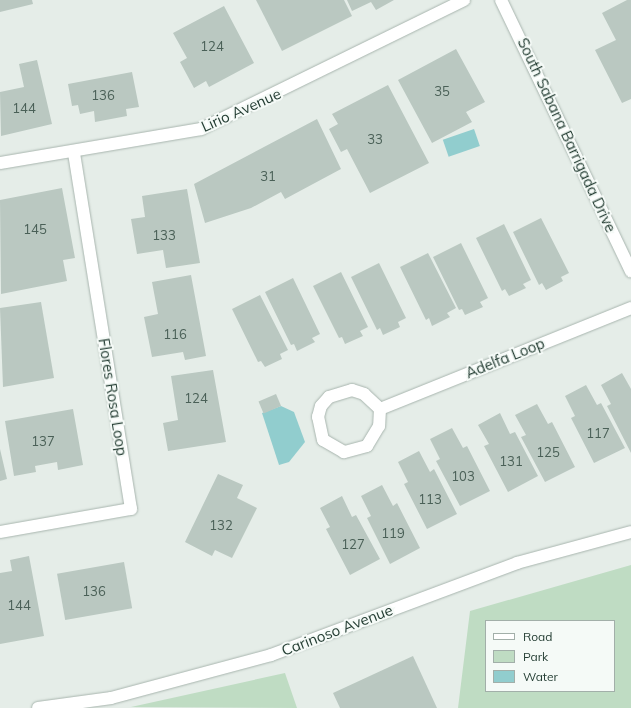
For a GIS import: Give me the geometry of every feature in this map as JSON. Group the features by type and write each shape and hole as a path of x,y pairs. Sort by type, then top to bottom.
{"street":[{"name":"Lirio Avenue","path":"0,163 74,153 201,129 464,0"},
{"name":"South Sabana Barrigada Drive","path":"501,0 631,272"},
{"name":"Flores Rosa Loop","path":"0,532 131,509 74,153"},
{"name":"Adelfa Loop","path":"380,409 631,308"},
{"path":"352,390 364,394 380,409 375,437 367,446 356,451 333,448 323,440 318,429 321,406 340,391 352,390"},
{"name":"Carinoso Avenue","path":"38,708 111,698 272,655 517,562 631,532"}],"green space":[{"path":"631,565 631,708 458,708 470,611"},
{"path":"285,673 297,708 131,707"}],"water":[{"path":"474,129 480,146 449,157 443,140"},
{"path":"281,406 294,412 305,442 289,462 279,465 262,413"}],"building":[{"path":"0,0 32,0 33,4 0,12"},
{"path":"256,0 344,0 352,16 282,51"},
{"path":"347,0 394,0 376,10 371,2 352,11"},
{"path":"627,0 631,0 631,99 622,103 595,50 616,40 602,13"},
{"path":"224,6 254,63 209,87 206,81 194,88 180,62 187,58 173,33"},
{"path":"456,49 485,102 466,112 472,122 432,143 398,80"},
{"path":"37,60 52,124 1,136 0,92 24,87 19,64"},
{"path":"132,72 139,107 126,109 127,116 95,122 94,111 80,114 78,105 72,106 68,84"},
{"path":"388,85 429,163 370,193 347,149 341,152 329,129 338,124 332,114"},
{"path":"317,119 341,169 285,199 281,192 251,208 205,223 194,184"},
{"path":"62,188 75,258 63,260 67,281 1,294 0,200"},
{"path":"187,189 200,263 166,268 163,250 137,254 131,219 145,217 142,196"},
{"path":"541,218 569,273 561,277 563,281 546,290 542,283 539,285 513,232"},
{"path":"504,224 531,280 523,284 526,288 509,296 505,289 502,291 476,238"},
{"path":"461,243 488,298 480,302 483,307 465,315 462,309 459,310 433,257"},
{"path":"428,253 456,308 447,313 450,317 432,326 429,318 426,320 400,267"},
{"path":"379,263 406,318 398,322 400,327 383,335 380,328 377,330 351,277"},
{"path":"341,272 368,327 360,331 363,336 345,344 342,337 339,338 313,286"},
{"path":"191,275 206,356 185,360 183,352 152,357 144,317 158,314 152,282"},
{"path":"293,278 320,334 312,338 315,342 297,351 294,344 291,345 265,292"},
{"path":"260,295 288,350 280,354 282,359 265,367 261,361 258,362 232,309"},
{"path":"41,302 54,378 3,387 0,308"},
{"path":"213,370 226,442 168,451 163,423 178,420 171,376"},
{"path":"622,373 631,389 631,453 607,406 611,404 601,385"},
{"path":"586,385 597,405 601,403 625,448 594,463 571,418 575,416 565,396"},
{"path":"276,394 281,406 264,413 259,401"},
{"path":"537,404 548,424 552,422 575,467 545,482 521,437 526,435 515,415"},
{"path":"73,409 83,465 58,470 57,462 35,466 36,472 14,476 5,421"},
{"path":"500,413 510,434 515,432 538,476 508,492 484,446 489,444 478,425"},
{"path":"452,428 463,448 467,446 490,491 460,506 436,461 440,459 430,439"},
{"path":"0,449 7,479 0,481"},
{"path":"419,451 430,472 434,469 457,514 427,529 404,484 408,482 398,462"},
{"path":"218,474 243,485 237,498 257,508 232,558 215,550 212,556 185,542"},
{"path":"382,485 393,506 397,503 420,548 390,564 367,518 371,516 361,496"},
{"path":"342,496 352,517 356,515 380,559 350,575 326,529 330,527 320,508"},
{"path":"29,556 44,636 0,644 0,573 12,571 10,560"},
{"path":"124,562 132,608 65,620 57,574"},
{"path":"413,656 437,708 340,708 333,693"}]}
